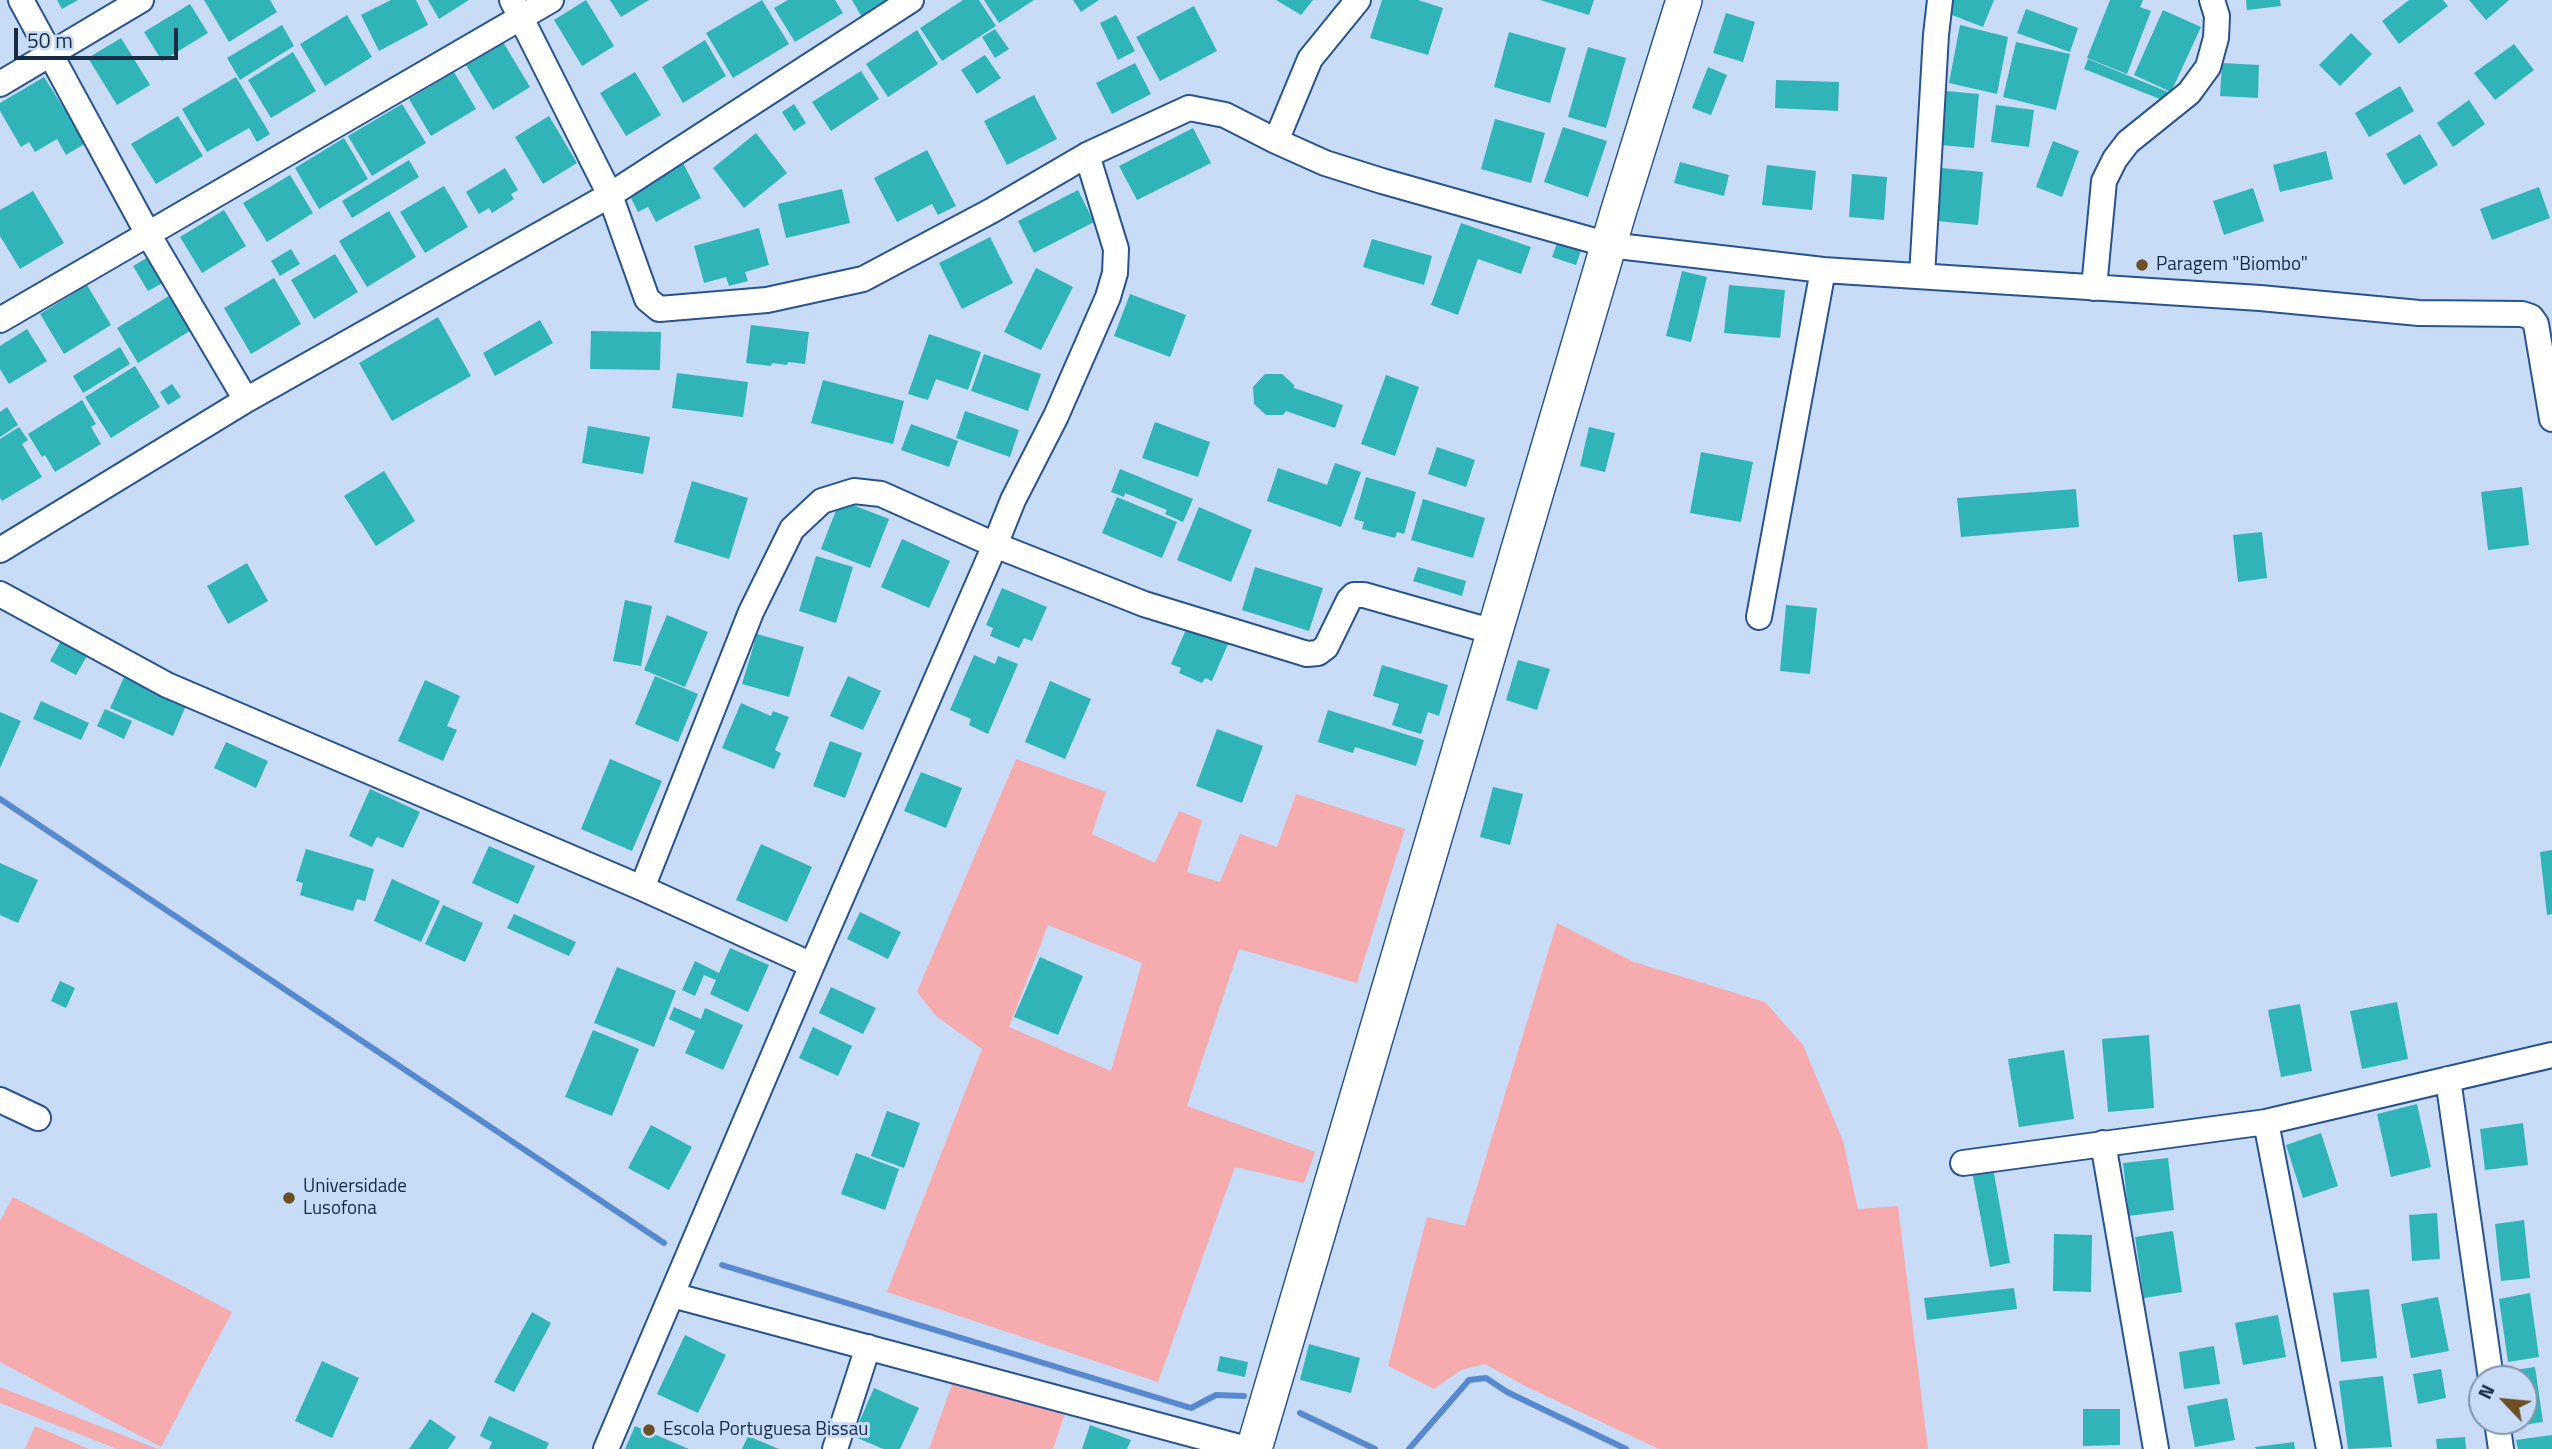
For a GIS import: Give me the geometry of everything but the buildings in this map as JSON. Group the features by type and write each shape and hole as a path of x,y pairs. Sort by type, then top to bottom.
{"main road":[{"path":"1254,1449 1494,632 1684,0"}],"street":[{"path":"21,0 148,234 246,400"},
{"path":"0,84 141,0"},
{"path":"0,320 148,234 517,9 551,0"},
{"path":"0,550 246,400 610,195 911,0"},
{"path":"1276,141 1310,59 1357,0"},
{"path":"1922,276 1940,0"},
{"path":"2094,288 2105,181 2115,159 2128,142 2189,93 2208,67 2216,38 2217,16 2212,0"},
{"path":"517,9 610,195 647,299 659,309 767,300 863,279 1087,155 1189,108 1225,115 1325,163 1609,245 1823,270 2260,298 2420,313 2522,314 2531,317 2536,324 2552,419"},
{"path":"606,1449 1013,500 1056,416 1108,297 1115,273 1116,249 1087,155"},
{"path":"1759,617 1823,270"},
{"path":"642,888 751,612 792,528 822,501 853,491 881,494 995,545 1144,604 1307,654 1318,653 1326,647 1354,595 1364,595 1494,632"},
{"path":"0,594 167,685 642,888 812,965"},
{"path":"1964,1163 2266,1122 2552,1055"},
{"path":"2448,1079 2489,1365"},
{"path":"0,1100 38,1118"},
{"path":"2266,1122 2329,1449"},
{"path":"2103,1143 2156,1449"},
{"path":"672,1295 1247,1449"},
{"path":"835,1449 868,1347"}],"shaded area":[{"path":"1016,759 1106,792 1092,834 1155,863 1179,811 1202,820 1187,872 1220,882 1240,834 1277,847 1296,794 1405,829 1357,983 1239,949 1187,1106 1315,1152 1304,1183 1235,1167 1158,1382 887,1292 982,1049 936,1016 917,992","holes":["1048,925 1142,963 1111,1071 1009,1027"]},
{"path":"1557,923 1634,962 1765,1002 1803,1045 1843,1141 1858,1209 1898,1206 1928,1449 1659,1449 1525,1386 1485,1364 1461,1370 1434,1389 1388,1366 1427,1217 1465,1226"},
{"path":"13,1197 232,1312 161,1447 0,1362 0,1221"},
{"path":"956,1373 1068,1404 1053,1449 929,1449"},
{"path":"0,1387 158,1449 117,1449 0,1403"},
{"path":"35,1426 89,1449 25,1449"}],"waterway":[{"path":"0,799 664,1243"},
{"path":"722,1265 1191,1408 1216,1395 1244,1396"},
{"path":"1409,1449 1469,1380 1486,1378 1507,1392 1626,1449"},
{"path":"1300,1413 1375,1449"}],"place":[{"name":"Paragem \"Biombo\"","path":"2142,265"},
{"name":"Universidade Lusofona","path":"289,1198"},
{"name":"Escola Portuguesa Bissau","path":"649,1430"}]}
